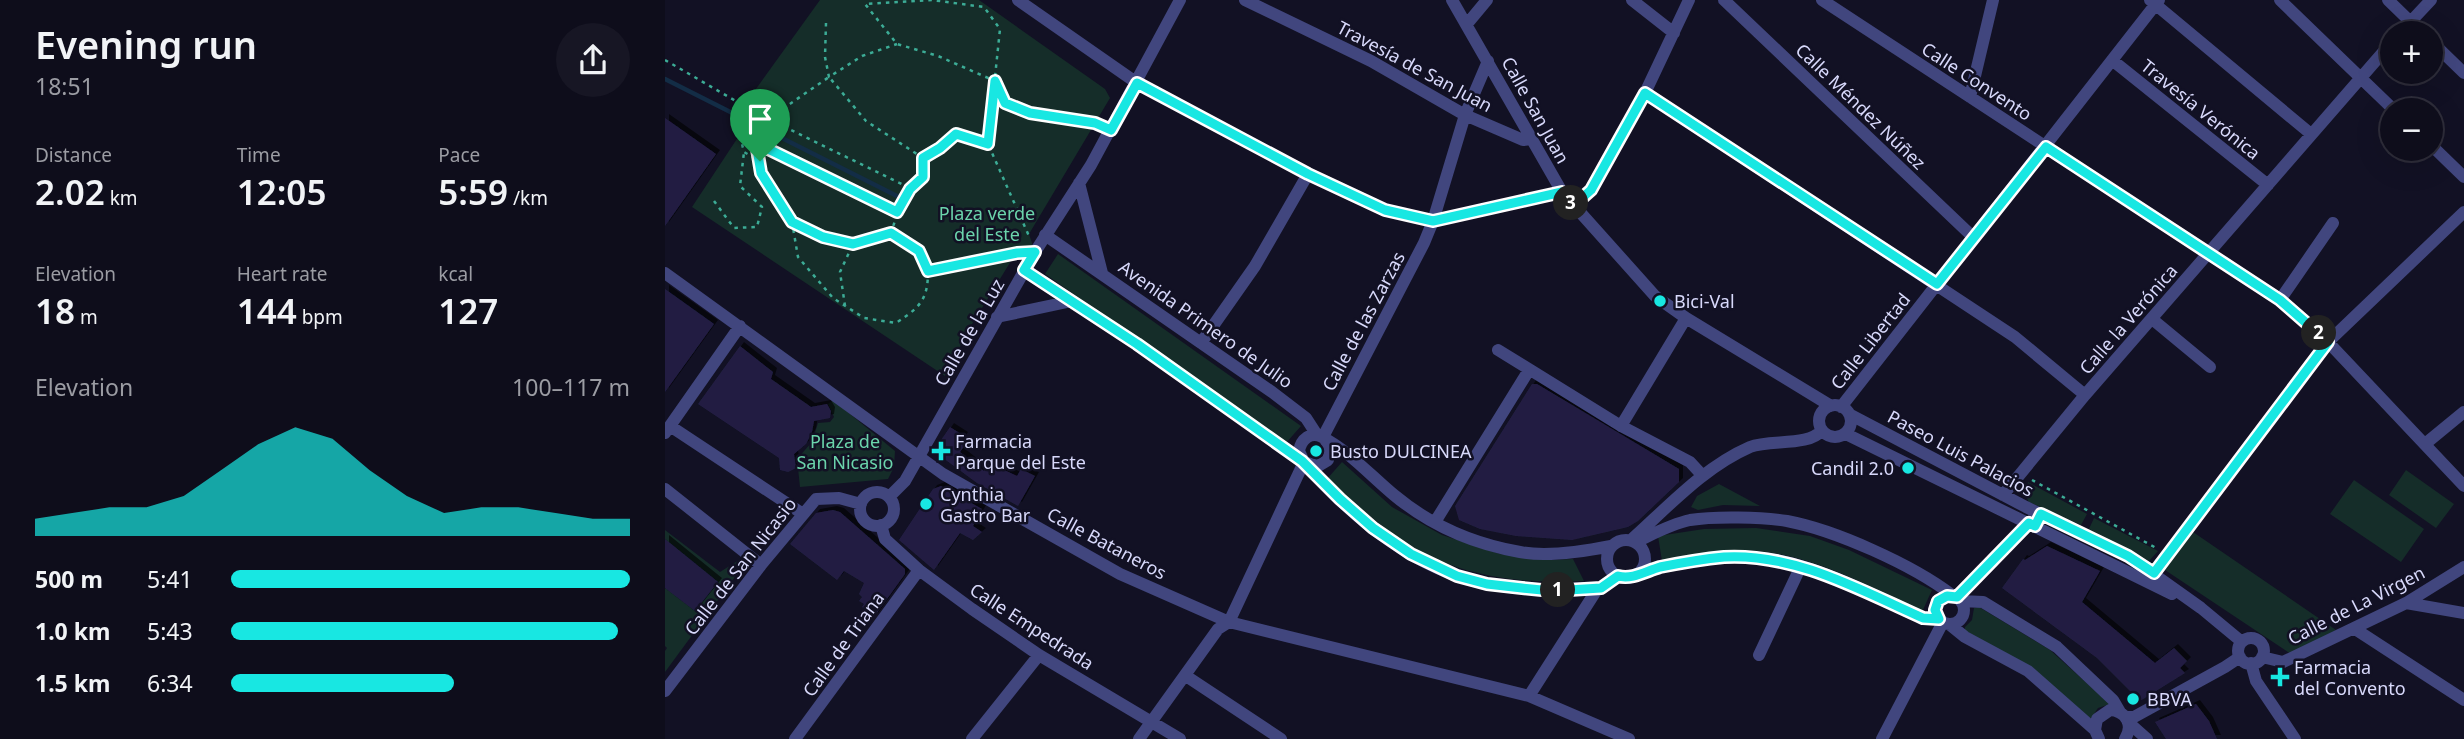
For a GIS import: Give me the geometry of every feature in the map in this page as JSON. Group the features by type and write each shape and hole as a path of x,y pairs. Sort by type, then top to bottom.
{"street":[{"path":"1019,0 1137,83 1308,174 1385,210 1433,221 1562,192"},
{"name":"Calle de la Luz","path":"889,497 905,481 1024,270 1080,183 1180,0"},
{"name":"Travesía de San Juan","path":"1245,0 1371,61 1465,115 1523,141 1531,139"},
{"name":"Calle San Juan","path":"1452,0 1562,192 1655,296 1686,318 1841,409"},
{"path":"1467,24 1487,0"},
{"path":"1632,0 1674,33"},
{"path":"1573,206 1591,190 1645,93 1689,0"},
{"name":"Calle Méndez Núñez","path":"1724,0 1973,237"},
{"name":"Calle Convento","path":"1822,0 2280,300 2328,342 2464,486"},
{"path":"1970,97 1993,0"},
{"path":"2280,0 2381,98"},
{"path":"2388,0 2409,21"},
{"path":"2411,21 2431,0"},
{"path":"2155,2 2311,134"},
{"name":"Calle Libertad","path":"1841,409 2046,147 2155,2"},
{"path":"2443,53 2464,73"},
{"name":"Calle la Verónica","path":"2003,495 2085,395 2380,56"},
{"name":"Travesía Verónica","path":"2112,60 2268,185"},
{"name":"Calle de las Zarzas","path":"1322,437 1433,221 1465,115 1488,61"},
{"path":"1645,93 2015,337 2085,395"},
{"path":"2443,157 2464,177"},
{"path":"1201,343 1255,266 1308,174"},
{"name":"Avenida Primero de Julio","path":"1080,183 1102,273"},
{"path":"2154,573 2328,342 2464,212"},
{"path":"2280,300 2333,223"},
{"name":"Avenida Primero de Julio","path":"1045,235 1306,418 1322,437 1342,450 1396,497 1435,522 1464,537 1522,553 1581,552 1611,546"},
{"path":"1024,270 1305,463 1373,528 1411,554 1457,576 1487,584 1552,591 1601,588"},
{"name":"Calle Bataneros","path":"665,273 943,474 1120,574 1229,622 1529,696 1629,739"},
{"path":"997,317 1072,301"},
{"path":"1621,426 1686,318"},
{"path":"2153,319 2210,367"},
{"path":"740,326 668,430 803,514"},
{"path":"1497,350 1621,426 1690,462 1702,475"},
{"path":"1435,522 1529,370"},
{"path":"1633,541 1702,475 1752,446 1817,436 1822,430 1821,416 1841,409 1851,424 1841,436 1830,437 1822,430"},
{"name":"Paseo Luis Palacios","path":"1841,409 2003,495 2031,518 2128,556 2201,608 2242,642 2249,638 2257,639 2262,645 2251,659"},
{"path":"2425,444 2464,412"},
{"name":"Paseo Luis Palacios","path":"1846,433 2031,518 2201,608"},
{"path":"1307,437 1322,437 1330,450 1328,460 1318,466 1305,463 1299,450 1300,445 1307,437"},
{"path":"1139,739 1218,629 1229,622 1305,463"},
{"path":"665,489 761,565"},
{"path":"881,492 889,497 894,504 894,513 889,521 873,525 865,520 860,513 865,496 881,492"},
{"name":"Calle de San Nicasio","path":"665,691 761,565 816,499 826,497 861,504"},
{"path":"1676,500 1691,520"},
{"path":"1745,518 1787,521 1835,535 1933,581 1957,598 1963,614 1958,621 1944,622 1923,618 1801,566 1767,559 1723,557 1659,568 1629,578 1613,573 1607,563 1611,546 1620,540 1633,541 1691,520 1745,518"},
{"path":"1957,598 2031,518"},
{"name":"Calle Empedrada","path":"881,525 885,539 919,570 1039,655 1180,739"},
{"path":"1633,541 1644,551 1645,557 1645,563 1638,573"},
{"path":"1759,655 1801,566"},
{"name":"Calle de La Virgen","path":"2251,659 2283,663 2406,603 2464,567"},
{"name":"Calle de Triana","path":"795,739 919,570"},
{"path":"1529,696 1596,591 1618,576"},
{"path":"2097,734 2028,671 1944,622 1936,605 1942,597 1983,602 2057,647 2113,700 2125,718 2147,739"},
{"path":"2406,603 2464,613"},
{"path":"1882,739 1944,622"},
{"path":"2355,629 2464,700"},
{"path":"2242,642 2238,649 2251,659 2256,681 2295,739"},
{"path":"972,739 1039,655"},
{"path":"2097,734 2097,719 2105,712 2125,718 2134,717 2225,667 2251,659"},
{"path":"1186,676 1281,739"},
{"path":"2125,718 2129,729 2125,739"}],"path":[{"path":"865,2 932,1 984,7 1000,29 988,144 1035,252 1017,253 928,271"},
{"path":"865,2 897,44"},
{"path":"826,23 825,57 829,77 866,121 923,158"},
{"path":"792,222 823,237 853,244 891,233 919,251 928,271 928,288 918,308 896,323 864,318 833,298 799,257 792,222 761,173 756,143 767,121 829,77 862,56 897,44 938,56 995,81 1005,103 1030,113 1095,123 1111,130"},
{"path":"665,60 767,121 910,189"},
{"path":"923,158 956,134 988,144"},
{"path":"714,201 734,228 757,227 762,207 740,186 744,152 740,135 897,212"},
{"path":"744,152 760,161"},
{"path":"891,233 897,212 910,189 923,177 923,158"},
{"path":"845,306 840,272 853,244"},
{"path":"2020,473 2168,555"}],"green space":[{"name":"Plaza verde del Este","path":"820,0 979,0 1105,89 1110,98 1029,234 1035,252 1016,253 969,329 945,376 692,207 756,110 748,100"},
{"path":"1058,254 1301,426 1286,443 1045,274"},
{"name":"Plaza de San Nicasio","path":"833,400 895,451 894,467 888,479 800,487 797,459 812,442 818,423 830,422 834,417 828,404"},
{"path":"1342,462 1392,507 1442,535 1500,554 1551,560 1573,559 1584,581 1495,577 1431,557 1389,531 1327,479"},
{"path":"2406,470 2454,504 2436,528 2389,495"},
{"path":"2354,480 2424,529 2401,562 2330,514"},
{"path":"2028,482 2087,514 2081,525 2029,502 2025,495"},
{"path":"1719,484 1760,506 1723,505 1698,510 1691,507 1697,496"},
{"path":"2094,518 2158,551 2149,561 2089,529"},
{"path":"1756,528 1810,536 1849,550 1932,590 1922,612 1843,574 1780,554 1734,550 1662,561 1658,536 1704,529"},
{"path":"665,530 720,572 739,560 743,566 665,672 665,588 695,611 718,582 665,539"},
{"path":"2193,532 2336,630 2291,654 2165,570"},
{"path":"1979,607 2050,650 2110,704 2098,708 2089,721 1965,633 1965,627 1972,620 1974,608"}],"building":[{"path":"665,118 716,154 665,226"},
{"path":"665,289 714,324 665,392"},
{"path":"740,346 773,372 771,379 811,407 827,404 831,411 830,418 814,421 806,444 794,454 796,468 788,472 780,470 779,458 698,404"},
{"path":"1532,384 1537,384 1679,469 1679,482 1638,521 1628,527 1572,540 1516,536 1480,529 1459,520 1455,506"},
{"path":"950,427 964,436 960,442 965,445 960,452 984,471 989,463 1017,476 1021,469 1035,476 1018,506 977,483 939,455 937,446"},
{"path":"941,486 982,509 973,526 982,532 973,540 960,533 934,570 899,540 933,489"},
{"path":"833,510 840,512 905,569 905,574 874,617 859,601 864,583 844,571 837,580 790,544 816,513"},
{"path":"665,539 718,582 695,611 665,588"},
{"path":"2047,546 2100,571 2082,602 2155,663 2174,648 2187,661 2180,668 2185,673 2140,701 2097,658 2002,588 2023,559"},
{"path":"2196,704 2209,721 2217,739 2166,739 2155,722"}],"waterway":[{"path":"665,79 899,197"}],"place":[{"name":"Bici-Val","path":"1660,301"},
{"name":"Farmacia Parque del Este","path":"941,451"},
{"name":"Busto DULCINEA","path":"1316,451"},
{"name":"Candil 2.0","path":"1908,468"},
{"name":"Cynthia Gastro Bar","path":"926,504"},
{"name":"Farmacia del Convento","path":"2280,677"},
{"name":"BBVA","path":"2133,699"}],"route":[{"path":"995,81 1005,103 1030,113 1095,123 1111,130 1137,83 1308,174 1385,210 1433,221 1562,192 1573,206 1591,190 1645,93 1937,284 2046,147 2280,300 2328,342 2154,573 2128,556 2041,514 2035,526 2029,523 1957,597 1942,597 1938,601 1935,610 1939,619 1923,618 1801,566 1745,557 1723,557 1659,568 1629,578 1618,576 1601,588 1552,591 1487,584 1457,576 1396,545 1340,499 1302,461 1137,344 1024,270 1035,252 1017,253 928,271 919,251 891,233 853,244 823,237 792,222 761,173 760,161 756,143 897,212 910,189 923,177 923,158 956,134 988,144 995,81"}]}
